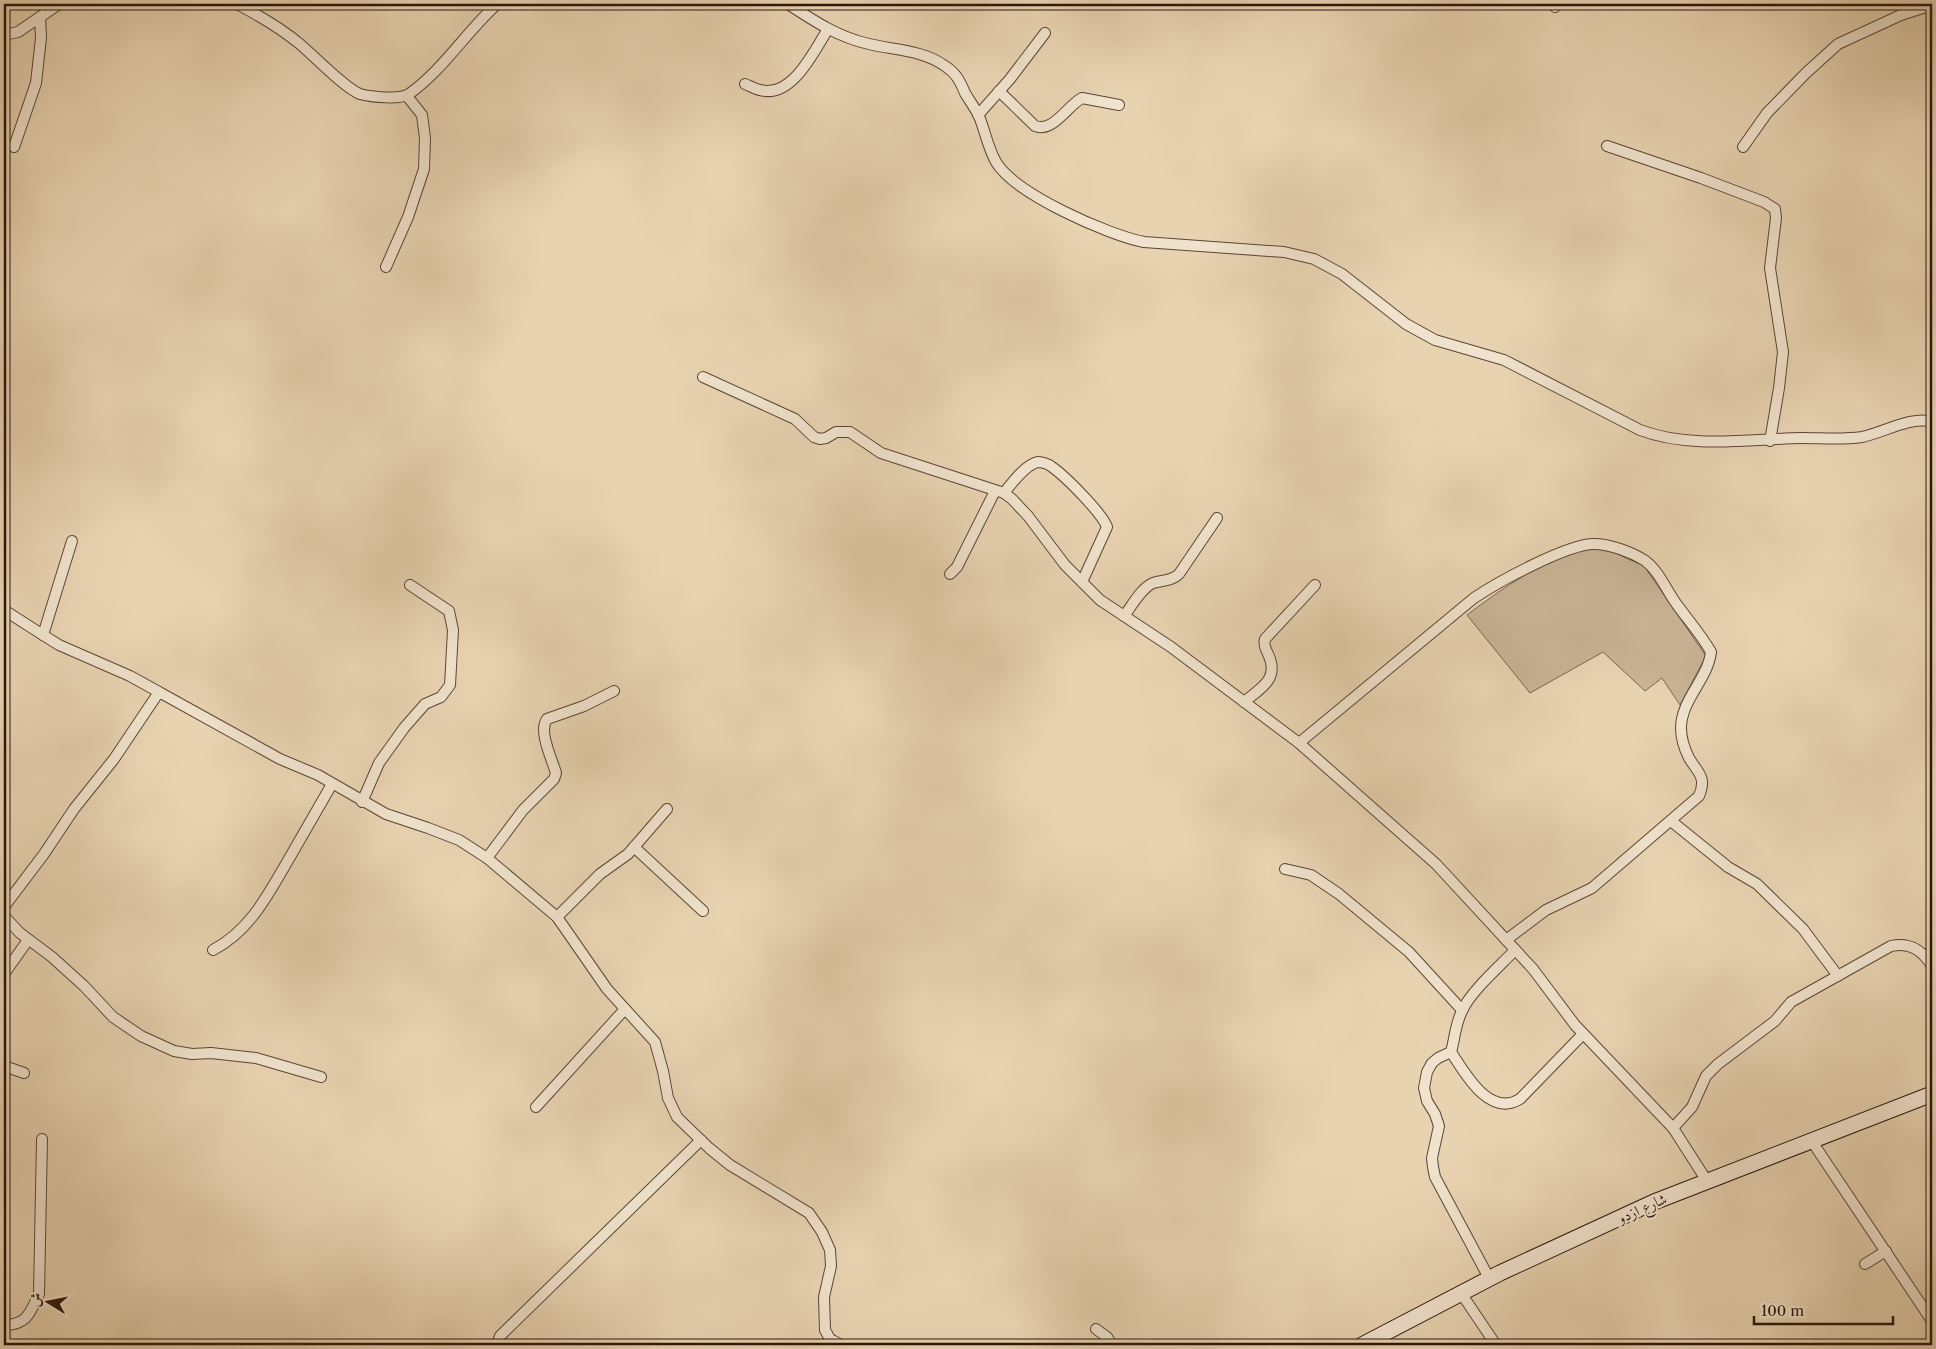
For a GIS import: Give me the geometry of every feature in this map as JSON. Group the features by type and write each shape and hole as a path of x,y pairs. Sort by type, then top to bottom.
{"street":[{"path":"4,35 18,32 59,4"},
{"path":"237,4 268,20 299,43 348,87 360,94 395,98 407,96 432,75 497,4"},
{"path":"788,4 828,29 868,44 914,53 944,65 957,76 978,115 997,163 1012,178 1045,202 1126,238 1144,242 1284,252 1314,259 1342,274 1406,324 1435,340 1504,360 1640,430 1658,437 1737,442 1801,438 1836,440 1864,436 1917,421 1927,420 1932,422"},
{"path":"1743,147 1767,113 1806,73 1838,44 1901,15 1932,6"},
{"path":"14,147 36,83 41,38 40,17"},
{"path":"745,84 760,91 772,91 785,87 795,78 828,29"},
{"path":"978,115 1045,33"},
{"path":"999,90 1035,126 1042,128 1050,125 1082,98 1119,105"},
{"path":"386,267 408,217 424,168 425,138 422,115 407,96"},
{"path":"1607,146 1625,150 1710,181 1764,202 1774,209 1776,218 1770,268 1783,352 1770,441"},
{"path":"704,377 795,419 814,437 820,439 836,432 850,432 881,453 999,492 1012,499 1028,516 1065,566 1100,600 1170,647 1299,743 1436,864 1543,981 1583,1034 1673,1128 1707,1181"},
{"path":"950,574 957,567 999,492 1031,464 1040,462 1051,466 1094,507 1104,519 1107,527 1082,582"},
{"path":"1124,616 1151,584 1174,579 1180,574 1217,518"},
{"path":"43,635 72,541"},
{"path":"1299,743 1474,598 1490,587 1574,547 1594,544 1612,546 1644,560 1652,568 1711,652 1710,659 1691,696 1681,726 1683,744 1699,772 1703,787 1699,796 1592,888 1546,910 1506,940"},
{"path":"362,802 379,763 404,728 425,704 441,697 450,685 452,618 449,611 410,585"},
{"path":"1244,702 1261,688 1271,676 1273,665 1265,648 1266,639 1315,585"},
{"path":"4,610 59,645 130,676 280,759 318,776 362,802 386,814 459,840 487,858 558,917 608,989 655,1042 671,1108 676,1117 730,1165 809,1213 822,1232 830,1250 831,1266 824,1297 826,1330 830,1339 840,1345"},
{"path":"487,858 523,810 554,779 556,773 543,732 543,724 547,719 584,706 614,691"},
{"path":"159,692 114,759 74,809 4,908 28,940 52,957 114,1017 141,1036 174,1051 256,1058 321,1077"},
{"path":"213,950 229,942 250,921 332,784"},
{"path":"558,917 600,874 628,854 667,809"},
{"path":"1671,821 1728,867 1757,884 1802,929 1838,976"},
{"path":"634,847 703,911"},
{"path":"1285,869 1310,875 1338,894 1409,952 1462,1010"},
{"path":"4,974 28,940"},
{"path":"1673,1128 1692,1107 1706,1076 1718,1064 1775,1021 1791,1002 1891,946 1901,944 1919,949 1932,966"},
{"path":"1515,950 1469,1000 1462,1010 1454,1032 1451,1052 1473,1084 1488,1098 1501,1103 1512,1104 1520,1099 1583,1034"},
{"path":"536,1107 625,1009"},
{"path":"1451,1052 1432,1063 1427,1072 1424,1088 1439,1126 1432,1158 1433,1168 1435,1177 1489,1278"},
{"path":"4,1066 24,1073"},
{"name":"شارع ازدو","path":"1362,1345 1489,1278 1654,1202 1932,1094"},
{"path":"4,1325 16,1325 30,1313 39,1294 42,1139"},
{"path":"497,1345 500,1336 701,1140"},
{"path":"1811,1140 1932,1321"},
{"path":"1865,1264 1886,1252"},
{"path":"1461,1293 1496,1345"},
{"path":"1096,1328 1107,1337 1112,1345"}],"shaded area":[{"path":"1590,548 1613,552 1644,566 1706,656 1680,705 1662,678 1645,691 1603,652 1530,693 1467,615 1494,595 1542,566 1574,552"}]}
